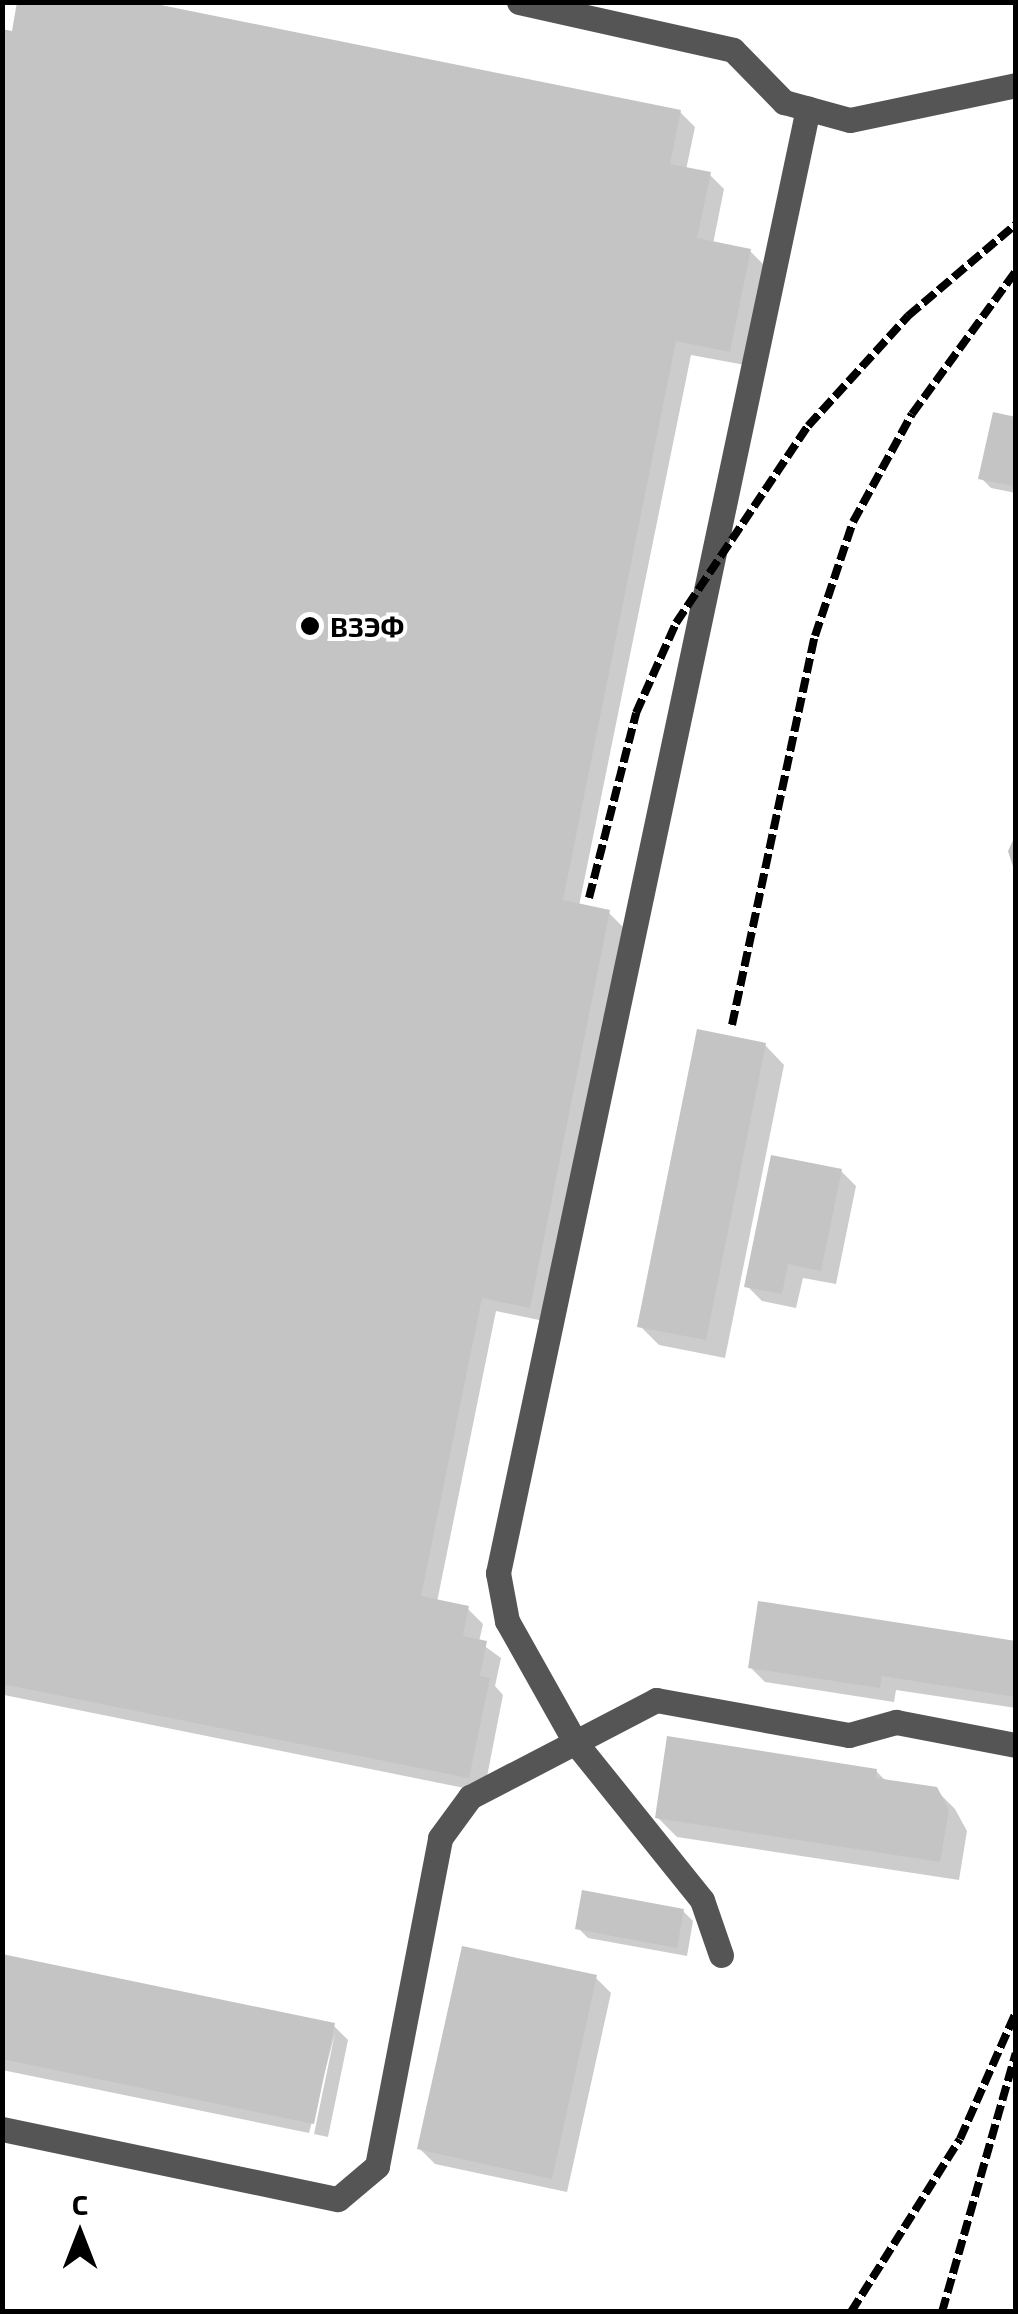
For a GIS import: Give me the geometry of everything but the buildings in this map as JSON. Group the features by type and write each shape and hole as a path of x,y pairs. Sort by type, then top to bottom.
{"lane":[{"path":"518,2 733,50 784,102 850,120 1016,84"},
{"path":"721,1955 702,1900 575,1742 507,1621 498,1573 808,108"},
{"path":"2,2129 338,2199 377,2166 440,1838 470,1797 656,1700 849,1734 896,1722 1016,1745"}],"railway":[{"path":"589,898 636,713 676,623 808,426 908,316 1016,224"},
{"path":"732,1025 815,636 853,522 912,414 1016,271"},
{"path":"851,2312 960,2139 1016,2012"},
{"path":"942,2312 1016,2053"}],"place":[{"name":"ВЗЭФ","path":"310,626"}]}
